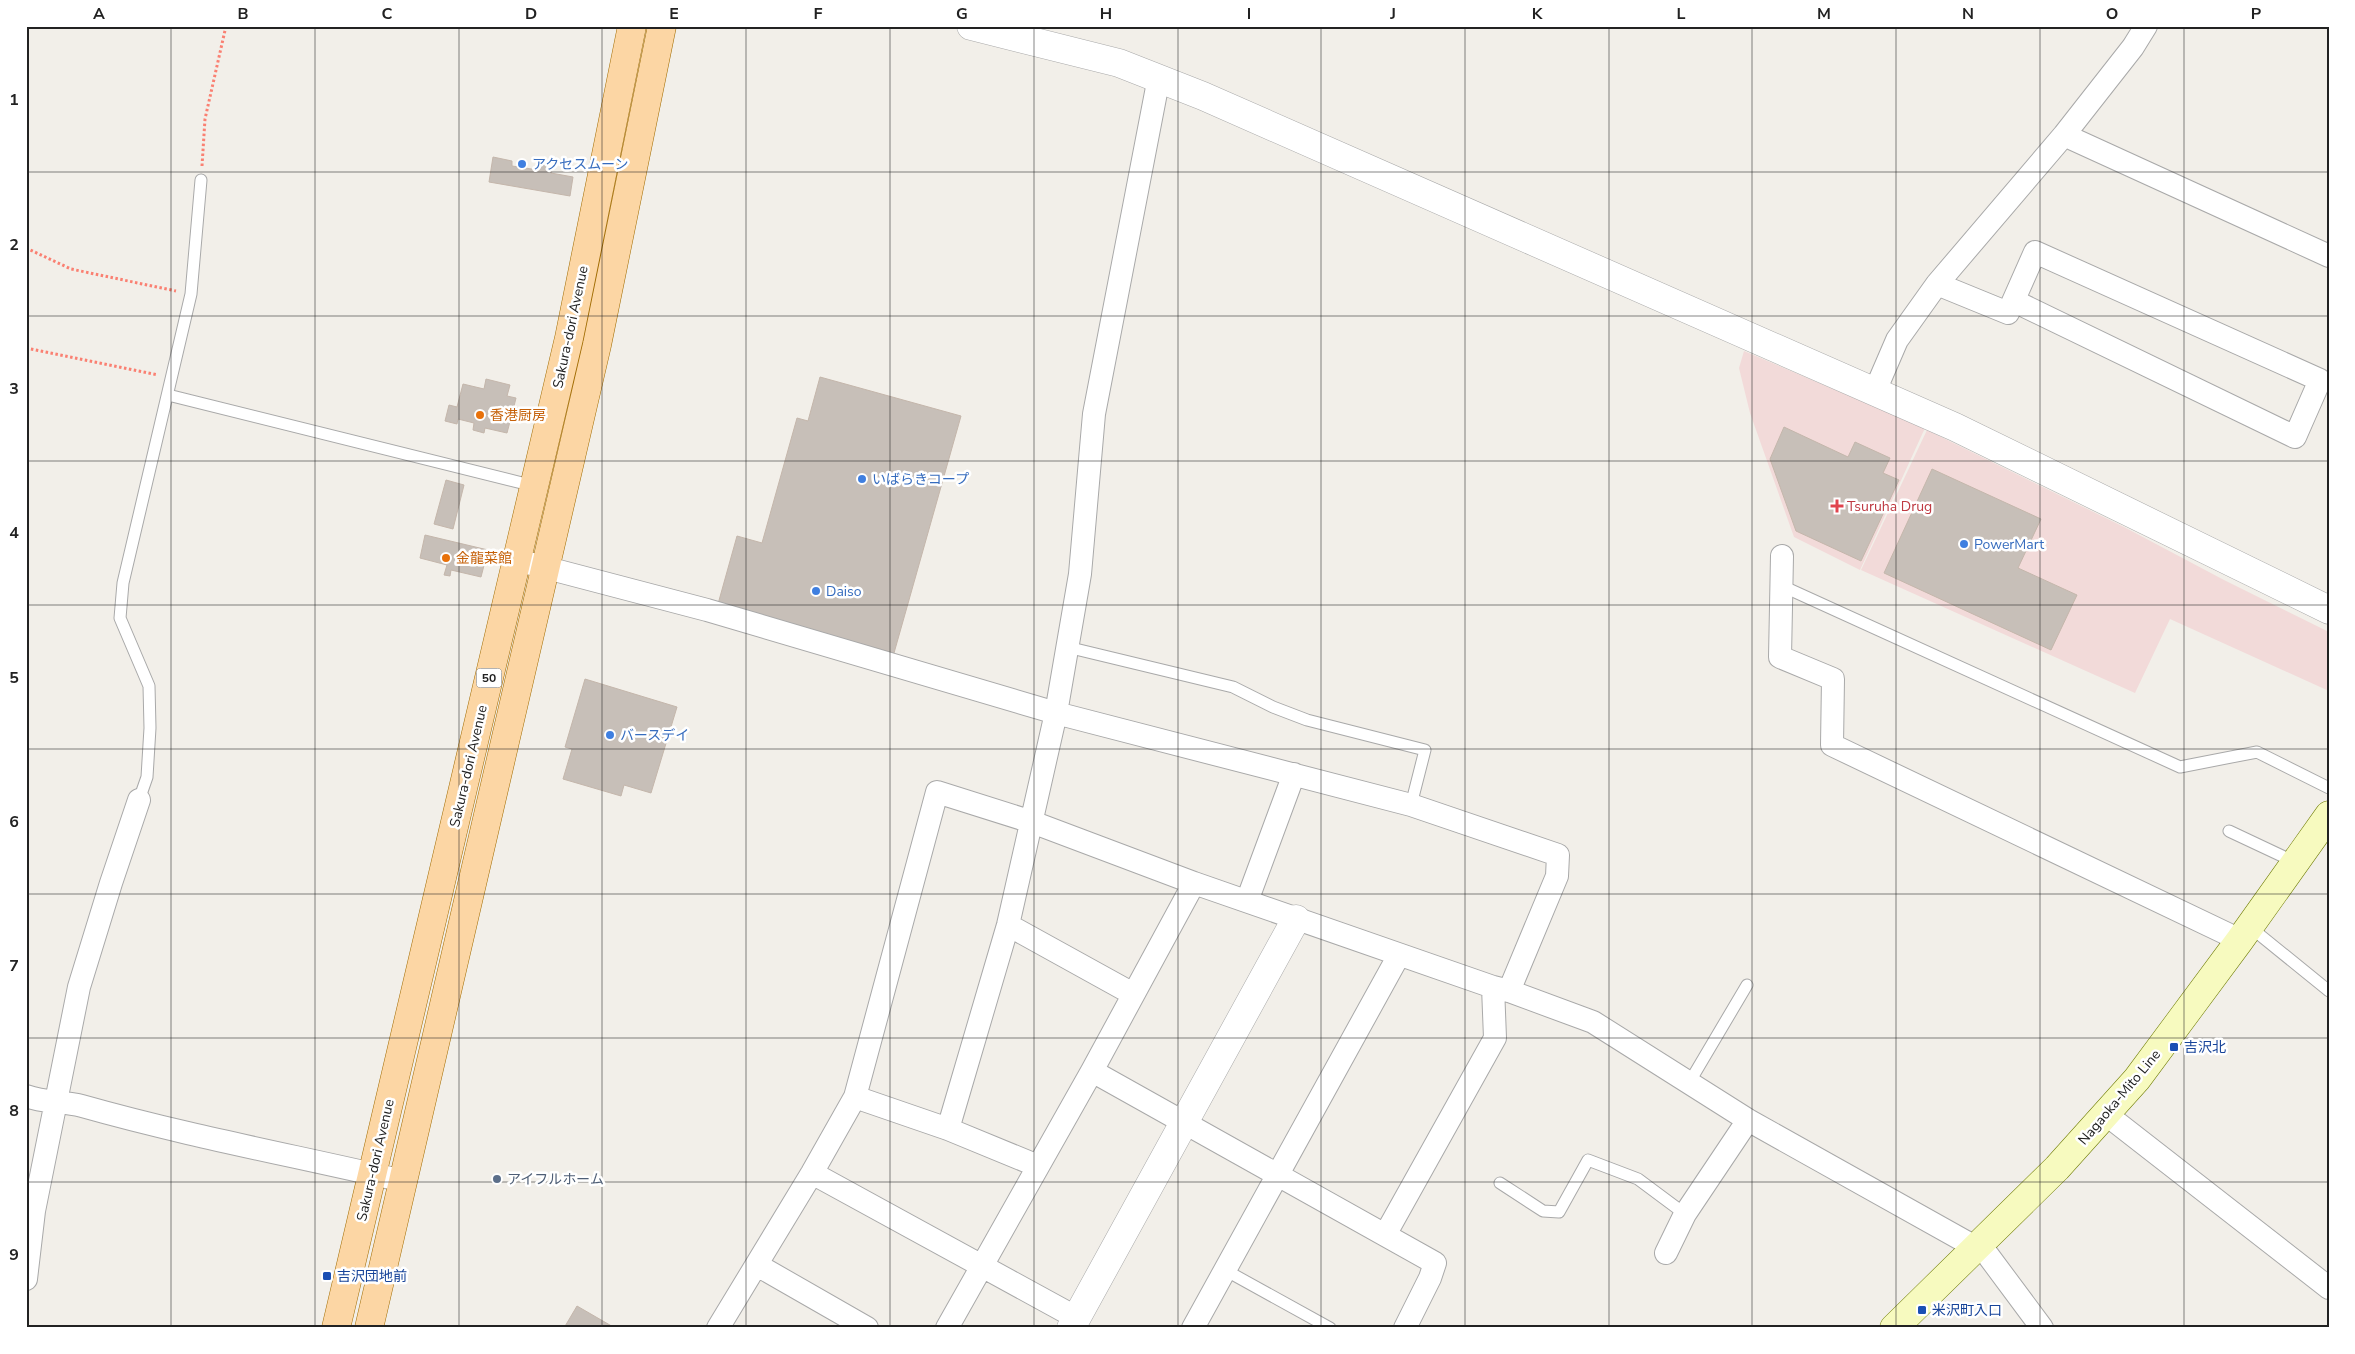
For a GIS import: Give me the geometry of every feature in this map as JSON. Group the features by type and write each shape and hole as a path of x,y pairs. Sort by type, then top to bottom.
{"main road":[{"name":"Sakura-dori Avenue","path":"336,1328 569,338 632,26"},
{"name":"50","path":"368,1328 597,345 662,26"},
{"name":"Nagaoka-Mito Line","path":"1894,1328 2057,1168 2138,1080 2245,934 2329,814"}],"street":[{"path":"972,26 1069,50 1159,77 1956,427 2329,610"},
{"path":"1875,391 1897,340 1937,284 2064,135 2133,48 2146,26"},
{"path":"948,1129 1008,925 1056,713 1080,574 1094,414 1159,77"},
{"path":"2064,135 2329,256"},
{"path":"1937,284 2008,313 2035,252 2320,380 2295,437 2014,301"},
{"path":"1782,556 1780,657 1833,679 1832,745 2245,934"},
{"path":"516,561 707,610 1056,713 1411,805 1558,855 1557,876 1501,989 1495,1038 1385,1235"},
{"path":"1247,901 1294,774"},
{"path":"718,1328 812,1173 855,1097 937,792 1032,822 1194,883 1593,1022 1748,1120 1987,1254 2042,1328"},
{"path":"26,1279 34,1210 79,987 139,800"},
{"path":"947,1328 1092,1071 1194,883"},
{"path":"812,1173 982,1266 1081,1324 1184,1123 1296,919"},
{"path":"1008,925 1133,994"},
{"path":"1193,1328 1399,954"},
{"path":"1092,1071 1435,1263 1430,1278 1405,1328"},
{"path":"26,1096 56,1103 73,1104 160,1128 276,1151 403,1181"},
{"path":"855,1097 948,1129 1038,1166"},
{"path":"2107,1115 2329,1288"},
{"path":"1666,1253 1685,1214 1748,1120"},
{"path":"757,1265 867,1328"}],"lane":[{"path":"139,800 147,777 150,728 149,686 120,618 123,583 191,294 200,180"},
{"path":"168,395 534,486"},
{"path":"1782,586 2180,767 2258,752 2329,788"},
{"path":"1067,647 1233,687 1273,707 1307,720 1425,750 1411,805"},
{"path":"2229,831 2295,862"},
{"path":"2245,934 2329,990"},
{"path":"1689,1083 1747,985"},
{"path":"1500,1183 1543,1211 1559,1212 1588,1160 1638,1180 1685,1214"},
{"path":"1225,1270 1330,1328"}],"path":[{"path":"200,180 205,119 226,26"},
{"path":"26,248 72,269 191,294"},
{"path":"26,348 172,378"}],"shaded area":[{"path":"1744,351 1925,428 1860,570 1794,537 1750,413 1739,368"},
{"path":"1927,430 2124,527 2224,580 2329,632 2329,691 2170,619 2135,693 1861,570"}],"building":[{"path":"493,157 512,161 512,166 538,170 539,163 553,166 551,173 573,177 570,196 489,182"},
{"name":"いばらきコープ","path":"820,377 961,416 894,653 718,604 737,536 762,543 797,418 808,421"},
{"path":"486,379 510,385 507,396 516,398 514,406 518,408 517,415 512,414 507,433 485,428 484,433 473,430 474,423 458,419 457,424 445,421 449,405 457,407 463,384 484,389"},
{"name":"Tsuruha Drug","path":"1784,427 1848,457 1855,442 1890,458 1883,473 1899,480 1861,561 1796,531 1770,459"},
{"name":"PowerMart","path":"1932,469 2041,519 2018,568 2077,595 2051,650 1884,573"},
{"path":"446,480 464,485 453,529 434,524"},
{"path":"425,535 488,550 481,577 451,570 450,576 444,575 447,565 420,558"},
{"path":"585,679 677,707 651,793 624,785 621,796 563,779 572,749 565,747"},
{"path":"577,1306 615,1328 564,1328"}],"place":[{"name":"アクセスムーン","path":"522,164"},
{"name":"香港厨房","path":"480,415"},
{"name":"いばらきコープ","path":"862,479"},
{"name":"Tsuruha Drug","path":"1837,506"},
{"name":"PowerMart","path":"1964,544"},
{"name":"金龍菜館","path":"446,558"},
{"name":"Daiso","path":"816,591"},
{"name":"バースデイ","path":"610,735"},
{"name":"吉沢北","path":"2174,1047"},
{"name":"アイフルホーム","path":"497,1179"},
{"name":"吉沢団地前","path":"327,1276"},
{"name":"米沢町入口","path":"1922,1310"}]}
